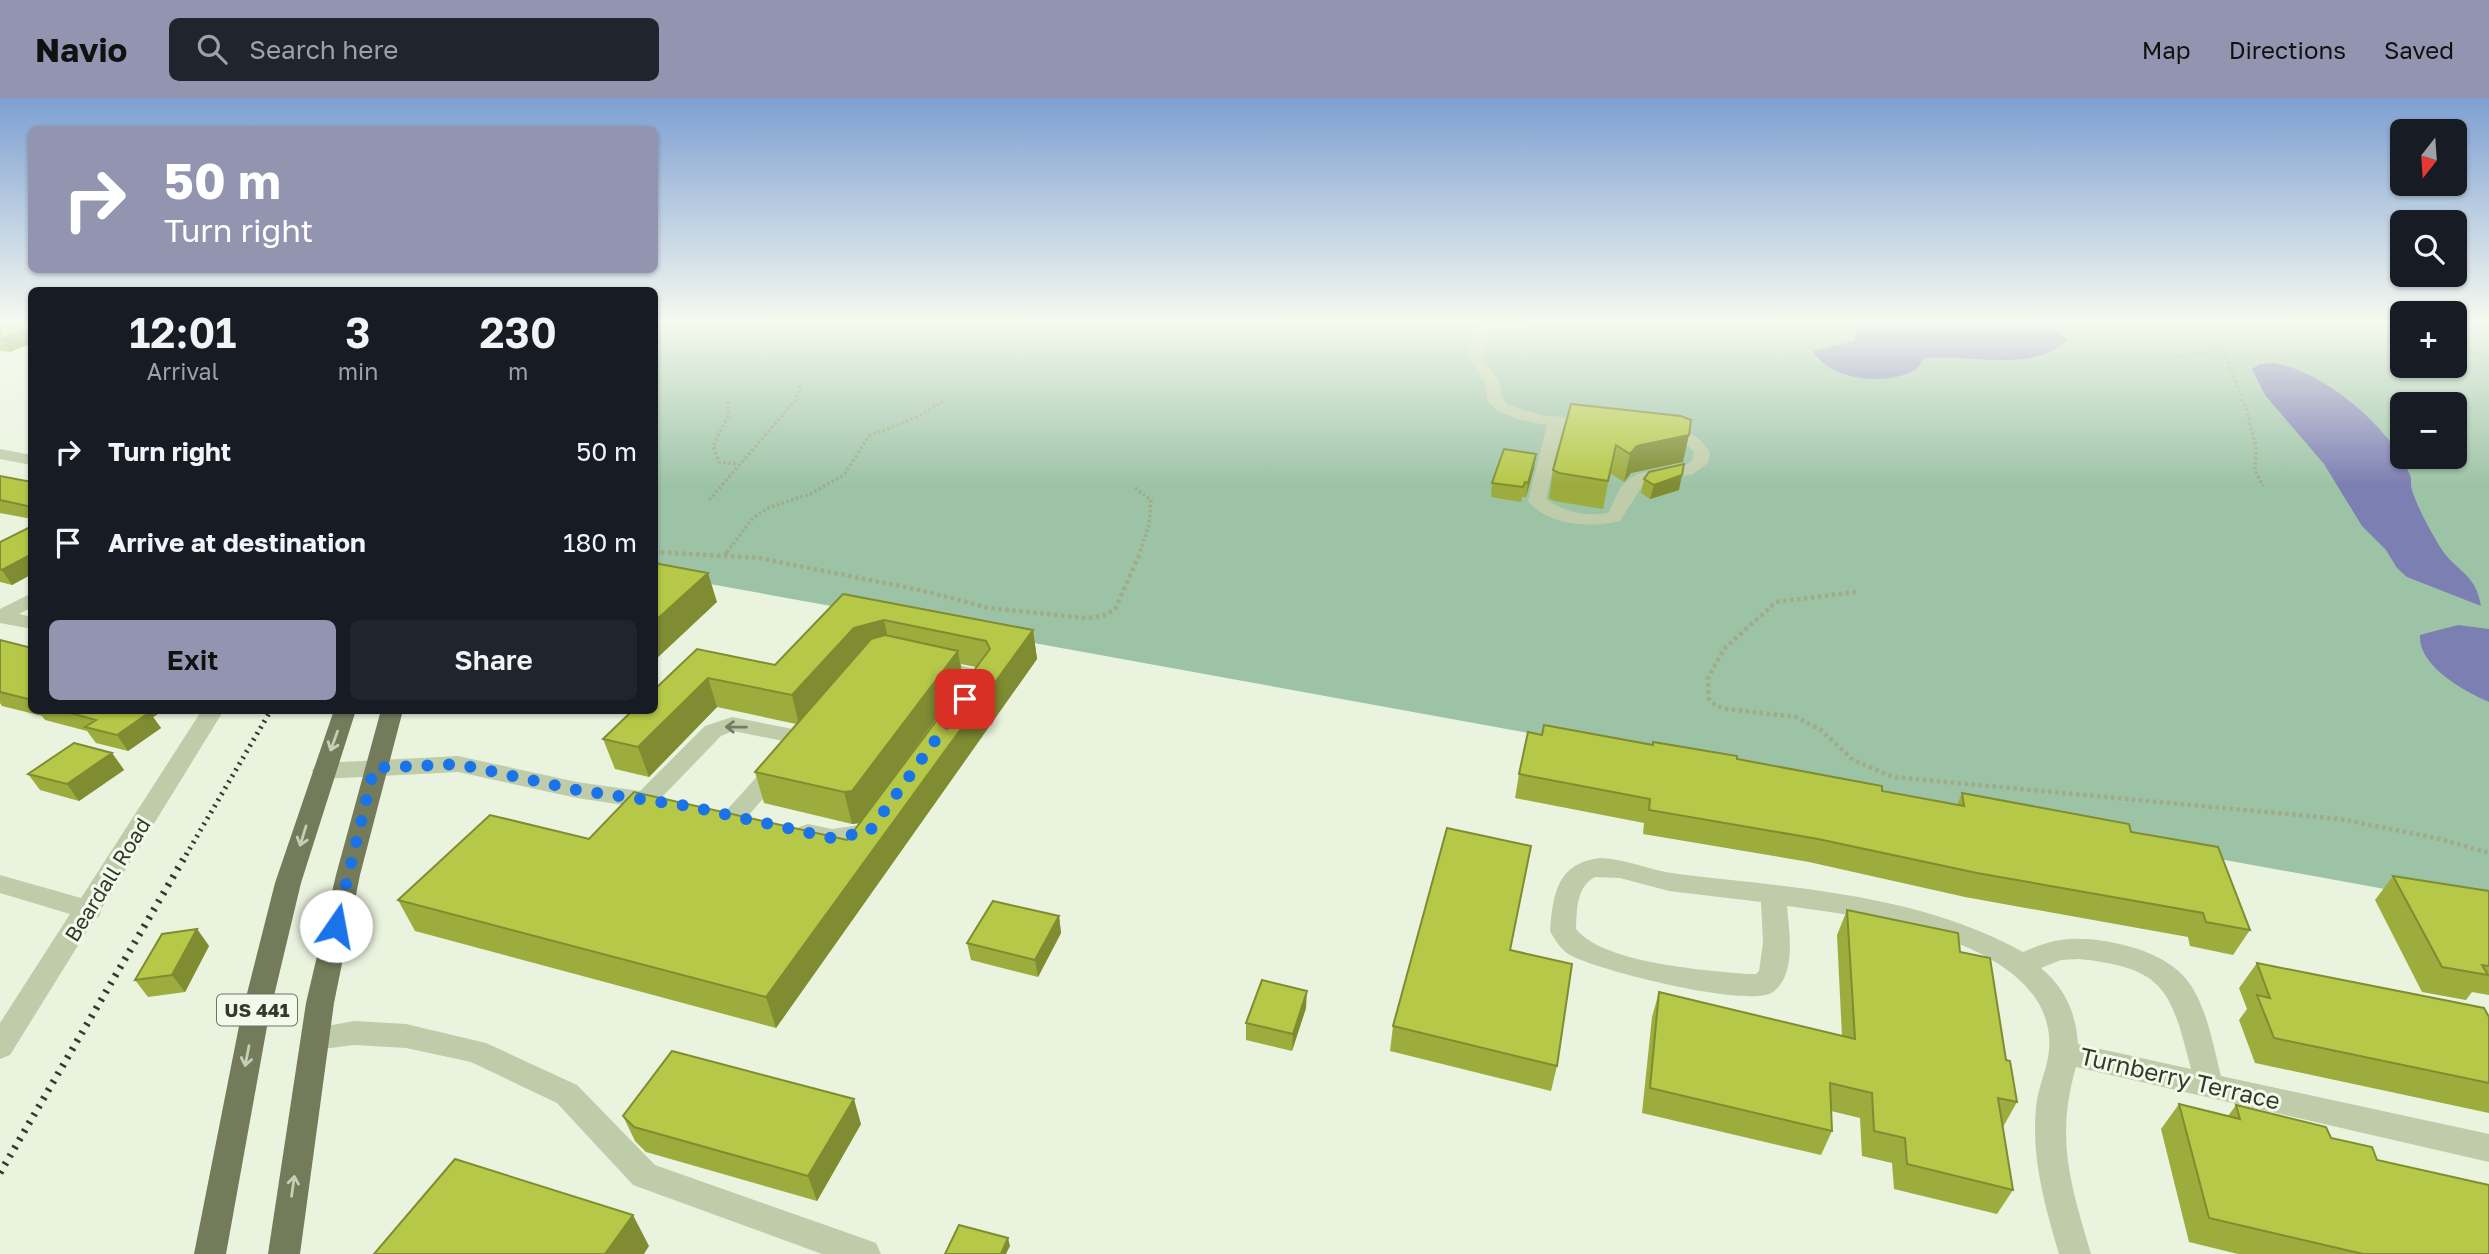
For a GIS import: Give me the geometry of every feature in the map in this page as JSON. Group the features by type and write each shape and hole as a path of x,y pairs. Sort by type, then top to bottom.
{"main road":[{"name":"US 441","path":"210,1254 254,1021 288,883 344,714"},
{"name":"US 441","path":"284,1254 315,1038 348,875 374,768 391,714"}],"street":[{"path":"1487,377 1492,381 1496,401 1526,417 1611,427"},
{"path":"1556,421 1537,501 1553,512 1595,519 1614,517 1630,486 1638,480 1689,470 1700,463 1700,448 1691,439 1639,430"},
{"path":"0,454 28,459"},
{"path":"0,616 28,601"},
{"path":"0,616 28,621"},
{"path":"916,662 981,677 957,710"},
{"name":"Beardall Road","path":"0,1047 90,910 211,714"},
{"path":"758,822 722,814 803,738 819,719"},
{"path":"645,800 713,731 732,724 803,738"},
{"path":"323,771 458,764 577,790 678,804"},
{"path":"783,827 832,838 869,832 886,810"},
{"name":"Turnberry Terrace","path":"1773,895 1776,963 1773,976 1763,985 1735,985 1602,959 1576,947 1563,931 1565,899 1575,877 1590,869 1605,868 1666,881 1773,895 1856,907 1937,926 1989,946 2022,965 2047,988 2059,1015 2065,1054 2489,1148"},
{"path":"0,884 90,910"},
{"path":"2022,965 2044,953 2070,949 2127,958 2162,972 2180,989 2210,1086"},
{"path":"315,1038 354,1033 406,1036 475,1051 567,1094 644,1175 865,1254"},
{"path":"2065,1054 2051,1104 2051,1157 2075,1254"}],"path":[{"path":"2234,377 2256,447 2255,471 2263,486"},
{"path":"709,500 795,401 800,385"},
{"path":"725,555 753,518 768,508 810,494 844,475 869,436 917,417 945,400"},
{"path":"728,401 728,416 713,446 719,462 740,464"},
{"path":"658,552 688,556 725,555 844,573 989,608 1086,618 1103,616 1115,609 1153,510 1151,500 1135,488"},
{"path":"1856,592 1776,602 1724,649 1708,678 1709,699 1716,706 1727,709 1796,717 1821,730 1853,760 1893,777 2340,819 2435,838 2489,853"}],"green space":[{"path":"658,377 2489,377 2489,908 658,575"}],"water":[{"path":"1856,377 1894,377 1874,379"},
{"path":"2256,377 2313,377 2334,389 2372,421 2390,441 2390,469 2407,469 2411,488 2432,534 2446,555 2475,586 2481,606 2407,577 2397,568 2386,550 2362,526 2324,464 2265,395"},
{"path":"2458,625 2489,629 2489,702 2444,676 2426,657 2421,646 2420,635"}],"building":[{"path":"1571,404 1681,416 1691,420 1689,435 1637,446 1630,454 1616,445 1608,481 1559,473 1553,470"},
{"path":"1504,449 1536,454 1528,483 1525,482 1523,487 1492,483"},
{"path":"1684,464 1682,475 1654,485 1644,479 1649,472"},
{"path":"0,476 28,481 28,506 0,500"},
{"path":"28,528 28,556 0,569 0,542"},
{"path":"658,564 708,573 658,618"},
{"path":"843,594 1033,630 766,997 398,900 490,815 589,839 634,792 847,840 990,649 986,641 884,620 854,628 792,695 708,678 638,747 603,739 629,714 658,714 658,686 697,649 775,665"},
{"path":"885,635 958,651 852,791 844,792 755,772 871,639"},
{"path":"0,640 28,647 28,699 0,692"},
{"path":"74,714 147,714 117,735 85,727 96,720"},
{"path":"1544,725 1653,745 1653,742 1737,756 1737,759 1882,786 1882,791 1964,806 1962,793 2129,824 2131,832 2218,847 2250,930 2206,922 2203,913 1977,873 1818,839 1649,810 1650,799 1519,774 1528,732 1542,735"},
{"path":"74,743 112,753 67,784 28,774"},
{"path":"1447,828 1531,846 1510,950 1572,964 1557,1066 1393,1026"},
{"path":"2393,876 2489,891 2489,966 2482,965 2488,975 2442,967"},
{"path":"993,901 1059,916 1035,960 967,943"},
{"path":"1847,910 1958,933 1960,952 1990,958 2006,1060 2010,1061 2017,1102 1998,1098 2013,1190 1907,1164 1905,1138 1874,1131 1872,1093 1830,1083 1832,1131 1650,1088 1659,992 1855,1039"},
{"path":"197,929 172,975 135,980 162,934"},
{"path":"2257,963 2484,1008 2489,1017 2489,1083 2274,1038 2257,995 2270,998"},
{"path":"1262,980 1307,991 1293,1034 1246,1023"},
{"path":"672,1051 854,1099 808,1176 634,1127 623,1116"},
{"path":"2179,1104 2240,1119 2236,1105 2326,1127 2331,1138 2372,1147 2377,1160 2489,1185 2489,1254 2363,1254 2209,1218"},
{"path":"455,1159 633,1215 605,1254 374,1254"},
{"path":"959,1225 1008,1238 1001,1254 945,1254"}],"railway":[{"path":"186,855 269,714"},
{"path":"0,1173 187,853"}],"route":[{"path":"336,926 374,768 458,764 577,790 688,806 832,838 869,832 965,699"}]}
